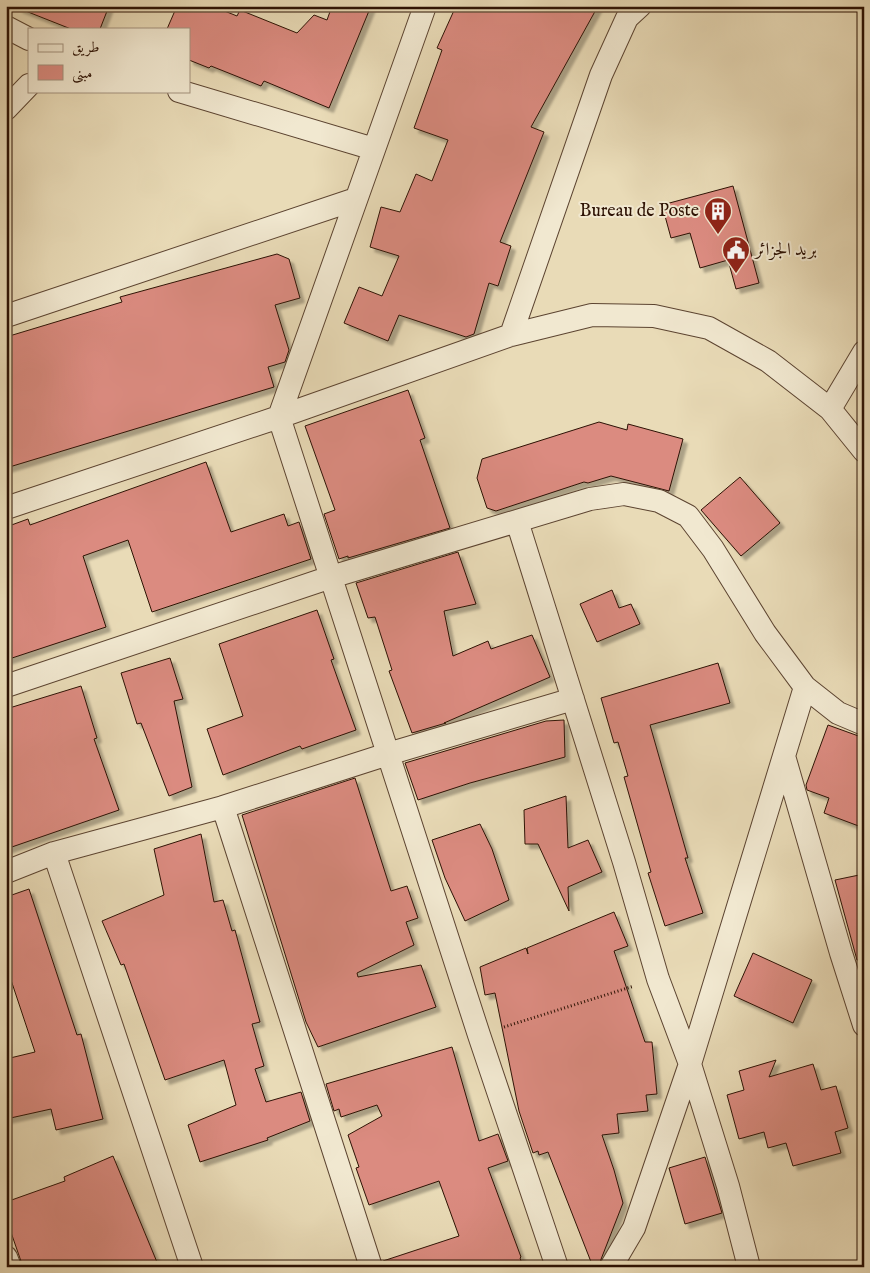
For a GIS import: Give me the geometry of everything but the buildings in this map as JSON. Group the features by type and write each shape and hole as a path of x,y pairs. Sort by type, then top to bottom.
{"street":[{"path":"425,6 279,417 479,1035 557,1267"},
{"path":"511,335 600,75 627,18 640,6"},
{"path":"6,27 28,38"},
{"path":"6,109 28,87"},
{"path":"182,92 374,149"},
{"path":"6,316 356,199"},
{"path":"6,508 279,417 511,335 592,315 654,316 709,328 768,361 830,409 864,451"},
{"path":"830,409 864,352"},
{"path":"6,686 331,577 590,499 624,494 659,501 688,516 713,549 765,632 805,687 838,712 864,724"},
{"path":"517,521 624,862 658,979 690,1064 728,1186 749,1267"},
{"path":"611,1267 634,1228 690,1064 805,687"},
{"path":"6,872 54,853 223,807 388,754 573,699"},
{"path":"784,756 841,953 864,1025"},
{"path":"223,807 371,1267"},
{"path":"54,853 192,1267"},
{"path":"6,1257 10,1267"}],"path":[{"path":"479,1035 658,979"}],"place":[{"name":"Bureau de Poste","path":"718,235"},
{"name":"بريد الجزائر","path":"736,274"}]}
